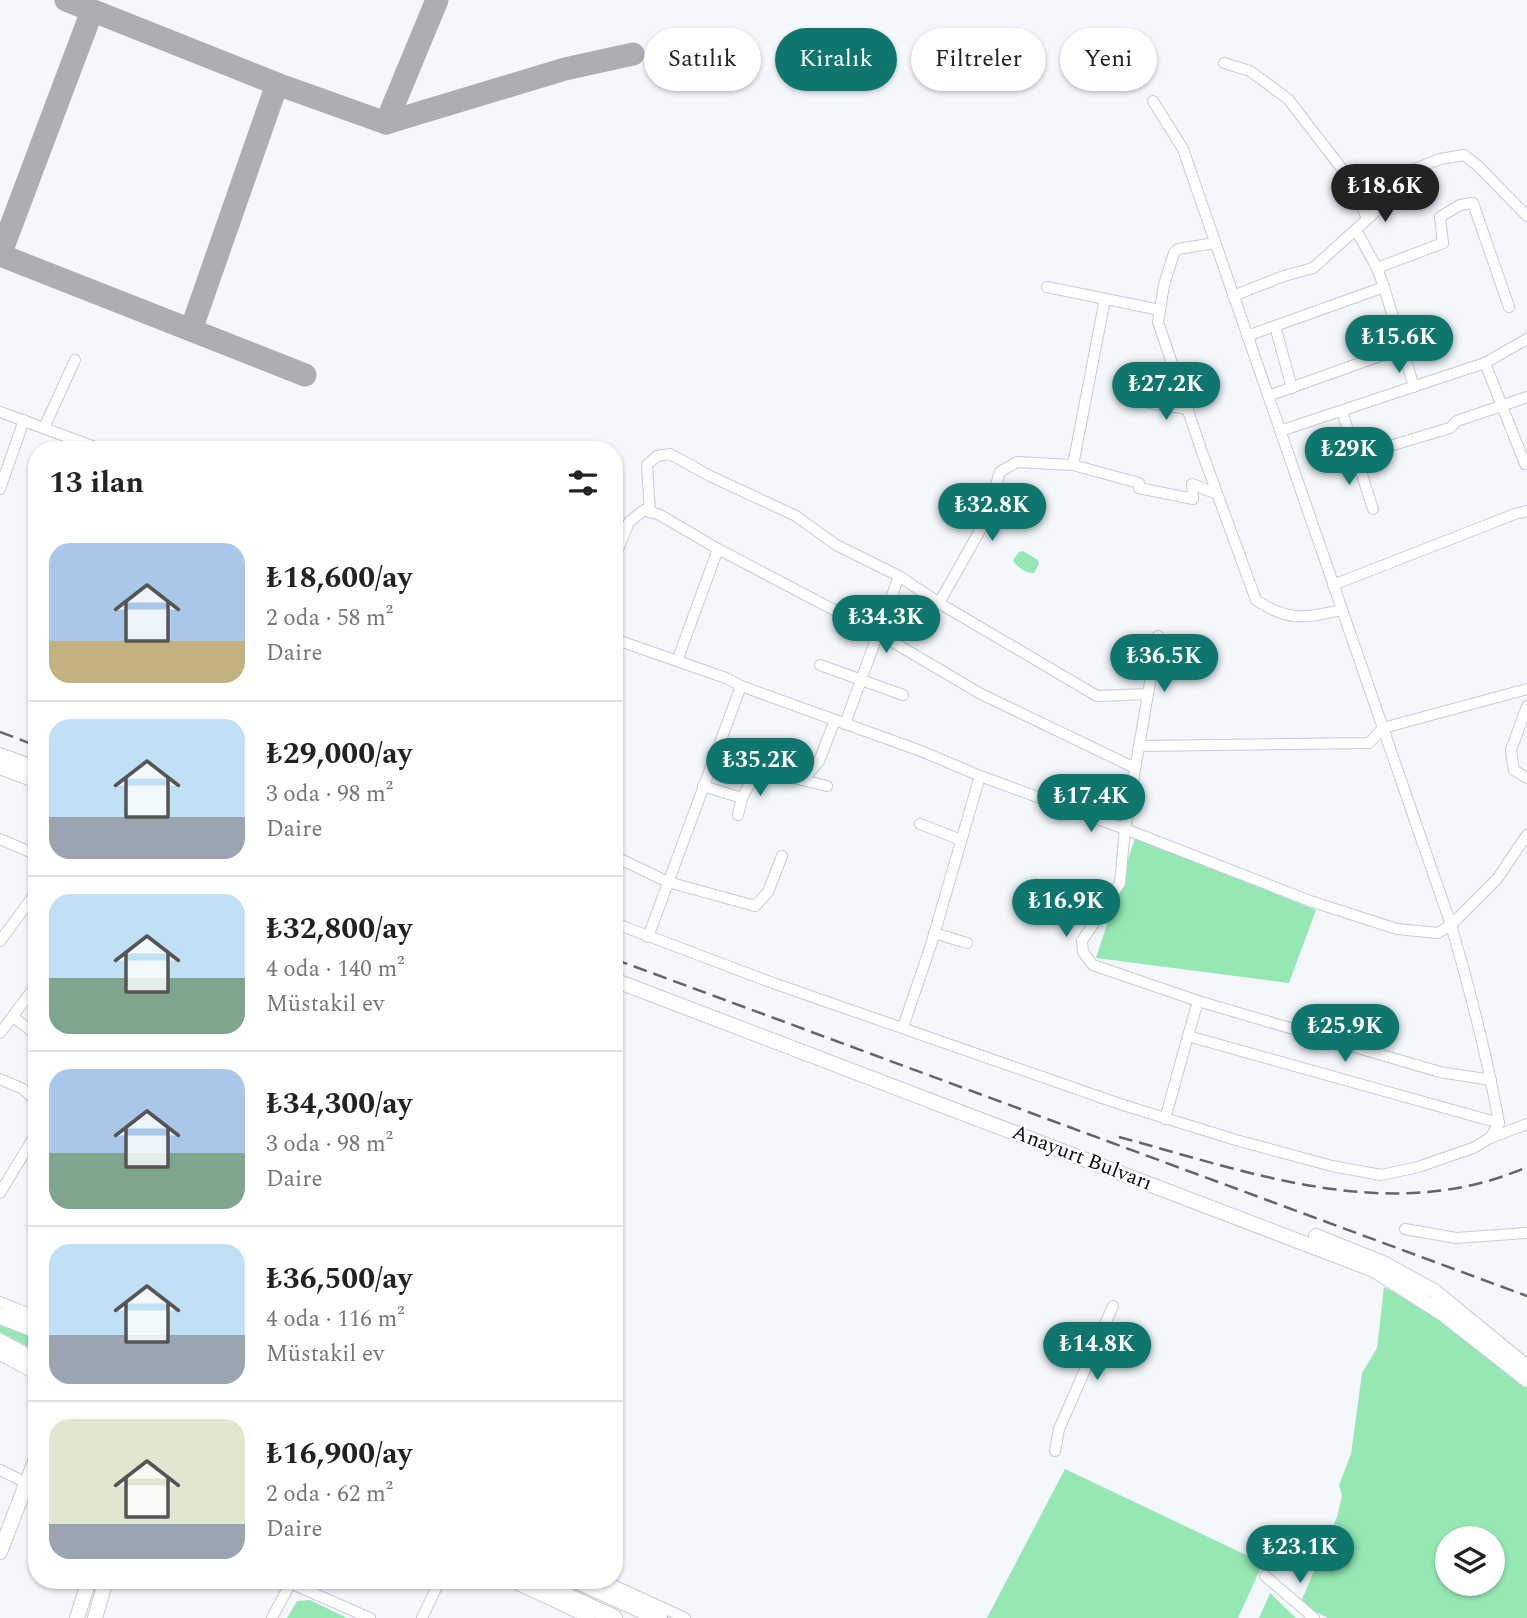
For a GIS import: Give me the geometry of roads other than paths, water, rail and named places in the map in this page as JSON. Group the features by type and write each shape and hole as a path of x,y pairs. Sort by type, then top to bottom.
{"highway":[{"path":"0,1316 28,1327"},
{"path":"0,1342 28,1357"},
{"path":"551,1589 614,1618"},
{"path":"596,1589 659,1618"}],"main road":[{"path":"0,755 28,766"},
{"path":"0,767 28,778"},
{"name":"Anayurt Bulvarı","path":"623,974 1360,1253 1411,1276 1434,1291 1527,1367"},
{"name":"Anayurt Bulvarı","path":"623,983 1374,1270 1443,1314 1527,1380"},
{"path":"0,1552 28,1476"},
{"path":"77,1618 86,1589"},
{"path":"95,1618 103,1589"}],"street":[{"path":"1224,63 1250,71 1288,99 1353,183 1367,219"},
{"path":"1153,101 1183,149 1451,925 1470,988 1499,1123 1490,1138"},
{"path":"1233,296 1283,276 1313,268 1383,205 1410,171 1440,159 1464,155 1527,216"},
{"path":"1377,268 1443,243 1440,217 1460,205 1473,202 1509,307"},
{"path":"1356,230 1384,286 1414,387"},
{"path":"1215,243 1178,249 1174,253 1158,322 1217,494 1256,600 1274,612 1304,618 1342,610"},
{"path":"1247,336 1384,286"},
{"path":"1047,287 1160,310"},
{"path":"1073,465 1105,299"},
{"path":"1275,326 1292,388"},
{"path":"1280,431 1485,363 1527,340"},
{"path":"1268,396 1402,348"},
{"path":"44,428 75,360"},
{"path":"1485,363 1527,464"},
{"path":"1180,384 1208,391"},
{"path":"1356,456 1450,428 1457,421 1527,397"},
{"path":"1149,404 1188,408"},
{"path":"1342,411 1373,509"},
{"path":"0,412 79,441"},
{"path":"0,489 24,420"},
{"path":"650,512 647,465 657,456 670,454 796,516 836,545 899,576 939,603 1097,696 1148,694"},
{"path":"939,603 983,525 1000,472 1017,462 1073,465 1139,483 1139,488 1193,499 1192,484 1217,494"},
{"path":"623,537 629,522 644,510 660,515 718,549 876,632 979,693 1135,768"},
{"path":"1333,585 1521,512 1527,521"},
{"path":"677,661 718,549"},
{"path":"803,780 819,761 862,681 876,632 899,576"},
{"path":"1158,636 1125,829 1120,883 1087,930 1082,941 1083,952 1093,965 1198,1001 1440,1072 1491,1080"},
{"path":"623,642 921,751 1310,901 1397,929 1438,933 1451,925 1497,879 1527,835"},
{"path":"820,665 902,695"},
{"path":"648,937 741,686"},
{"path":"1139,746 1369,743 1383,728 1527,689"},
{"path":"1527,706 1511,750 1514,771 1527,778"},
{"path":"738,814 750,783 765,771 827,786"},
{"path":"903,1027 980,776"},
{"path":"703,786 742,798"},
{"path":"920,824 961,840"},
{"path":"0,839 28,851"},
{"path":"623,860 668,882 755,906 768,892 782,856"},
{"path":"0,941 28,903"},
{"path":"623,927 773,983 1165,1119 1332,1166 1381,1175 1418,1167 1462,1152 1527,1124"},
{"path":"934,933 967,943"},
{"path":"0,1033 28,996"},
{"path":"1165,1119 1198,1001"},
{"path":"13,1017 28,1028"},
{"path":"1188,1036 1499,1123"},
{"path":"1,1082 28,1093"},
{"path":"0,1193 28,1147"},
{"path":"1405,1229 1456,1238 1527,1233"},
{"path":"0,1302 28,1313"},
{"path":"1055,1451 1059,1429 1113,1306"},
{"path":"0,1356 28,1370"},
{"path":"0,1470 25,1482"},
{"path":"1265,1576 1314,1618"},
{"path":"272,1618 283,1589"},
{"path":"302,1589 370,1618"},
{"path":"422,1618 436,1589"},
{"path":"526,1589 589,1618"},
{"path":"622,1589 685,1618"}],"railway":[{"path":"0,732 28,743"},
{"path":"623,962 1527,1296"},
{"path":"1119,1137 1271,1178 1322,1188 1374,1193 1425,1192 1476,1184 1527,1167"}]}
